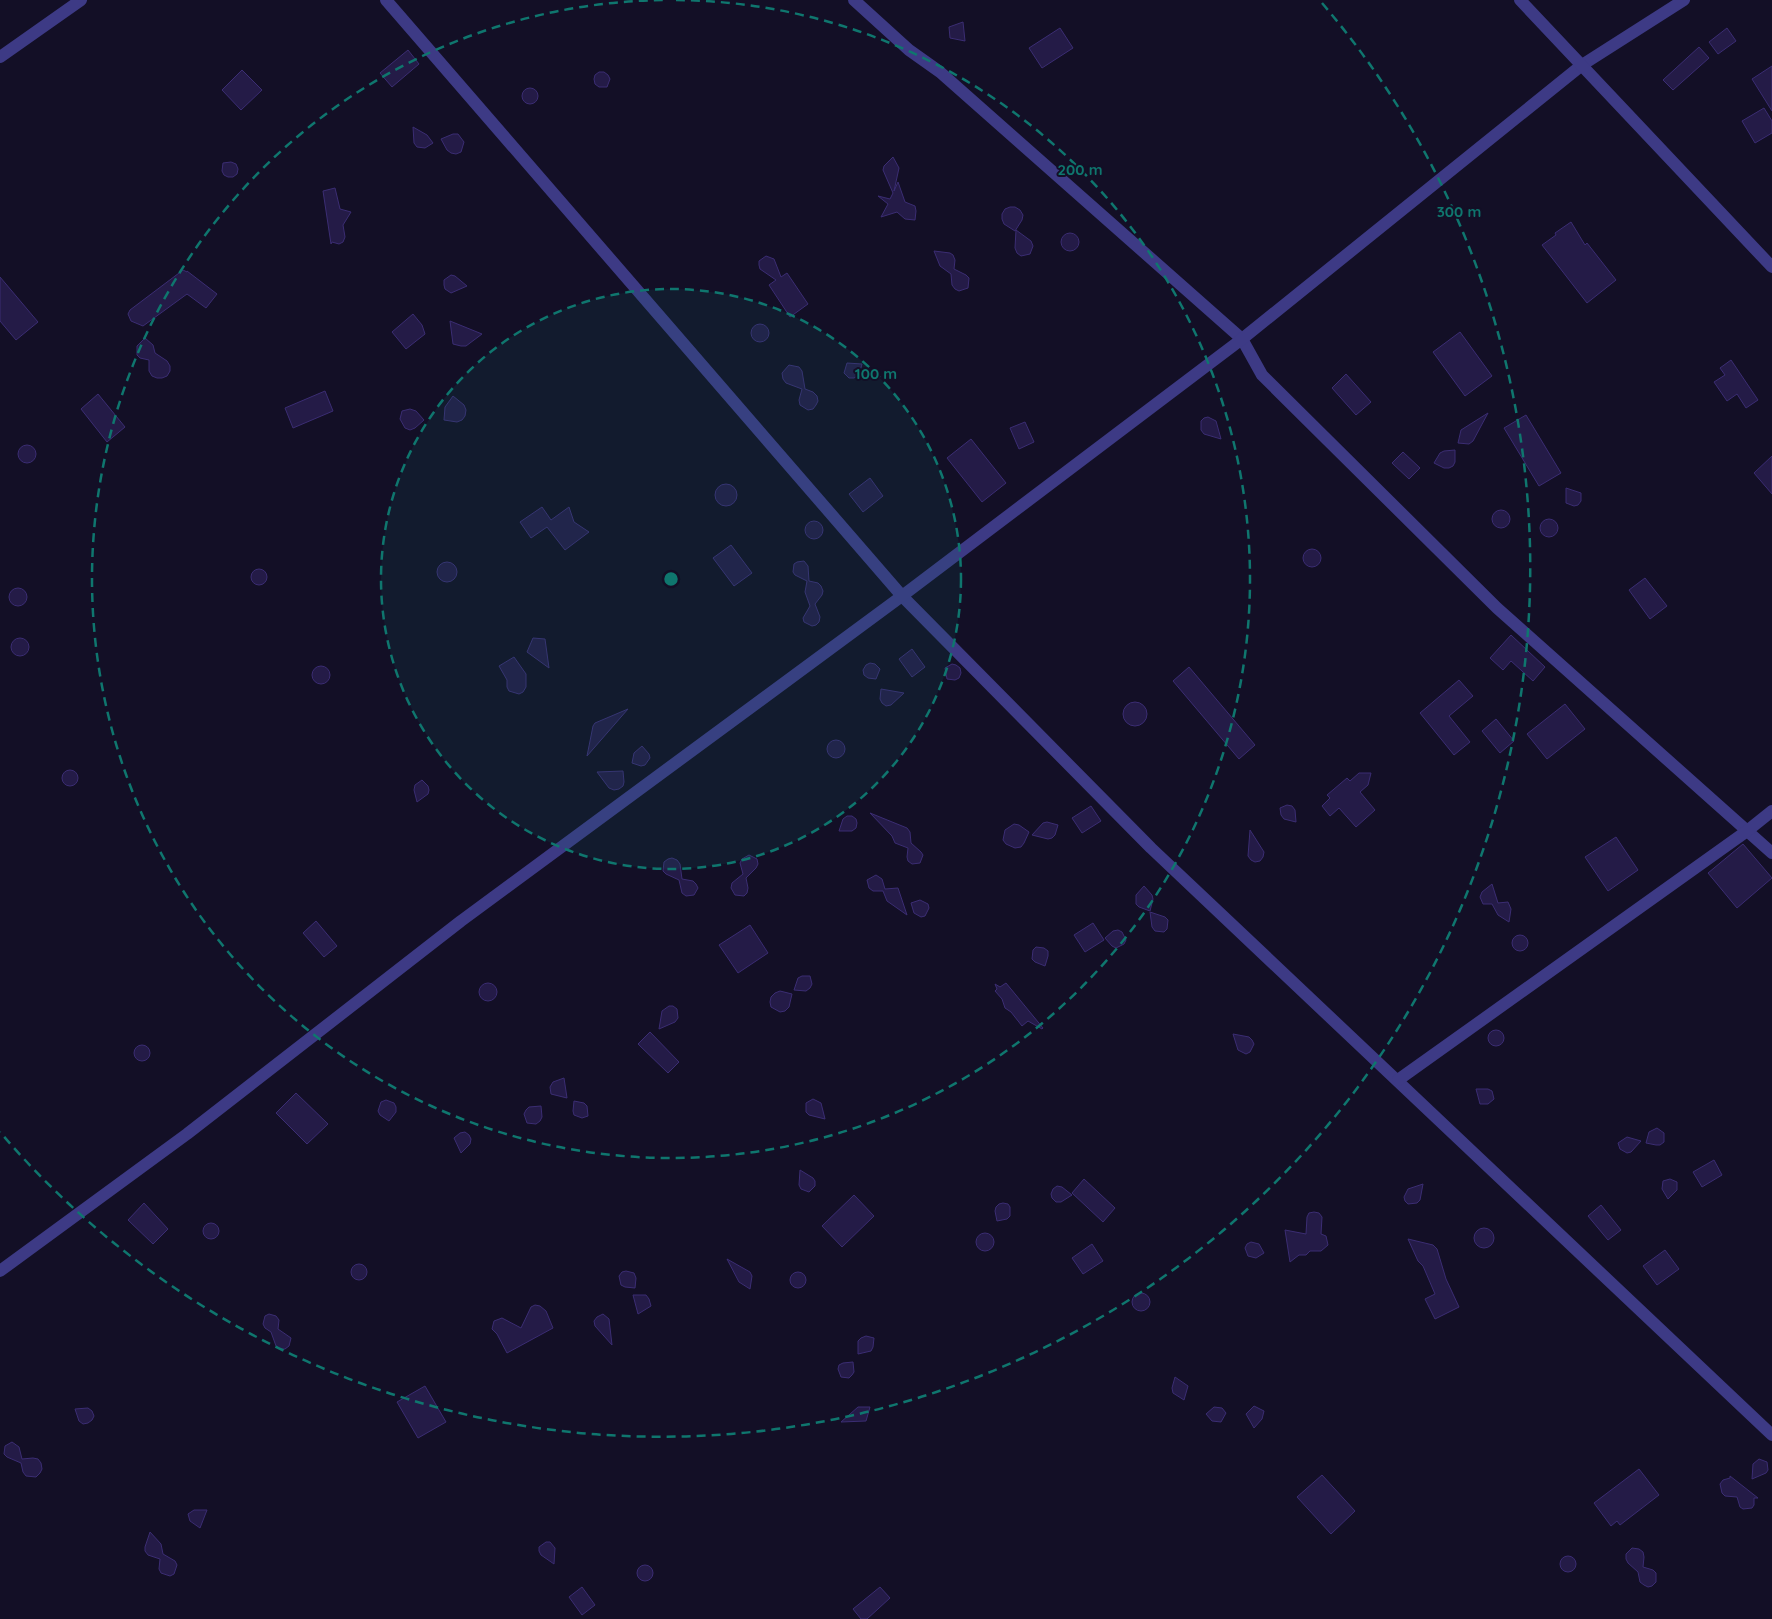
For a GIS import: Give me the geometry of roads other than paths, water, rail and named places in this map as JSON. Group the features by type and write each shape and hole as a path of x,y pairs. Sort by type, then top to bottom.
{"street":[{"path":"0,57 81,0"},
{"path":"386,0 902,596 1151,848 1772,1435"},
{"path":"854,0 909,50 940,72 1242,340 1262,375 1497,608 1772,853"},
{"path":"1520,0 1772,267"},
{"path":"0,1270 187,1134 461,921 902,596 1242,340 1582,65 1684,0"},
{"path":"1398,1080 1747,831 1772,811"}]}
